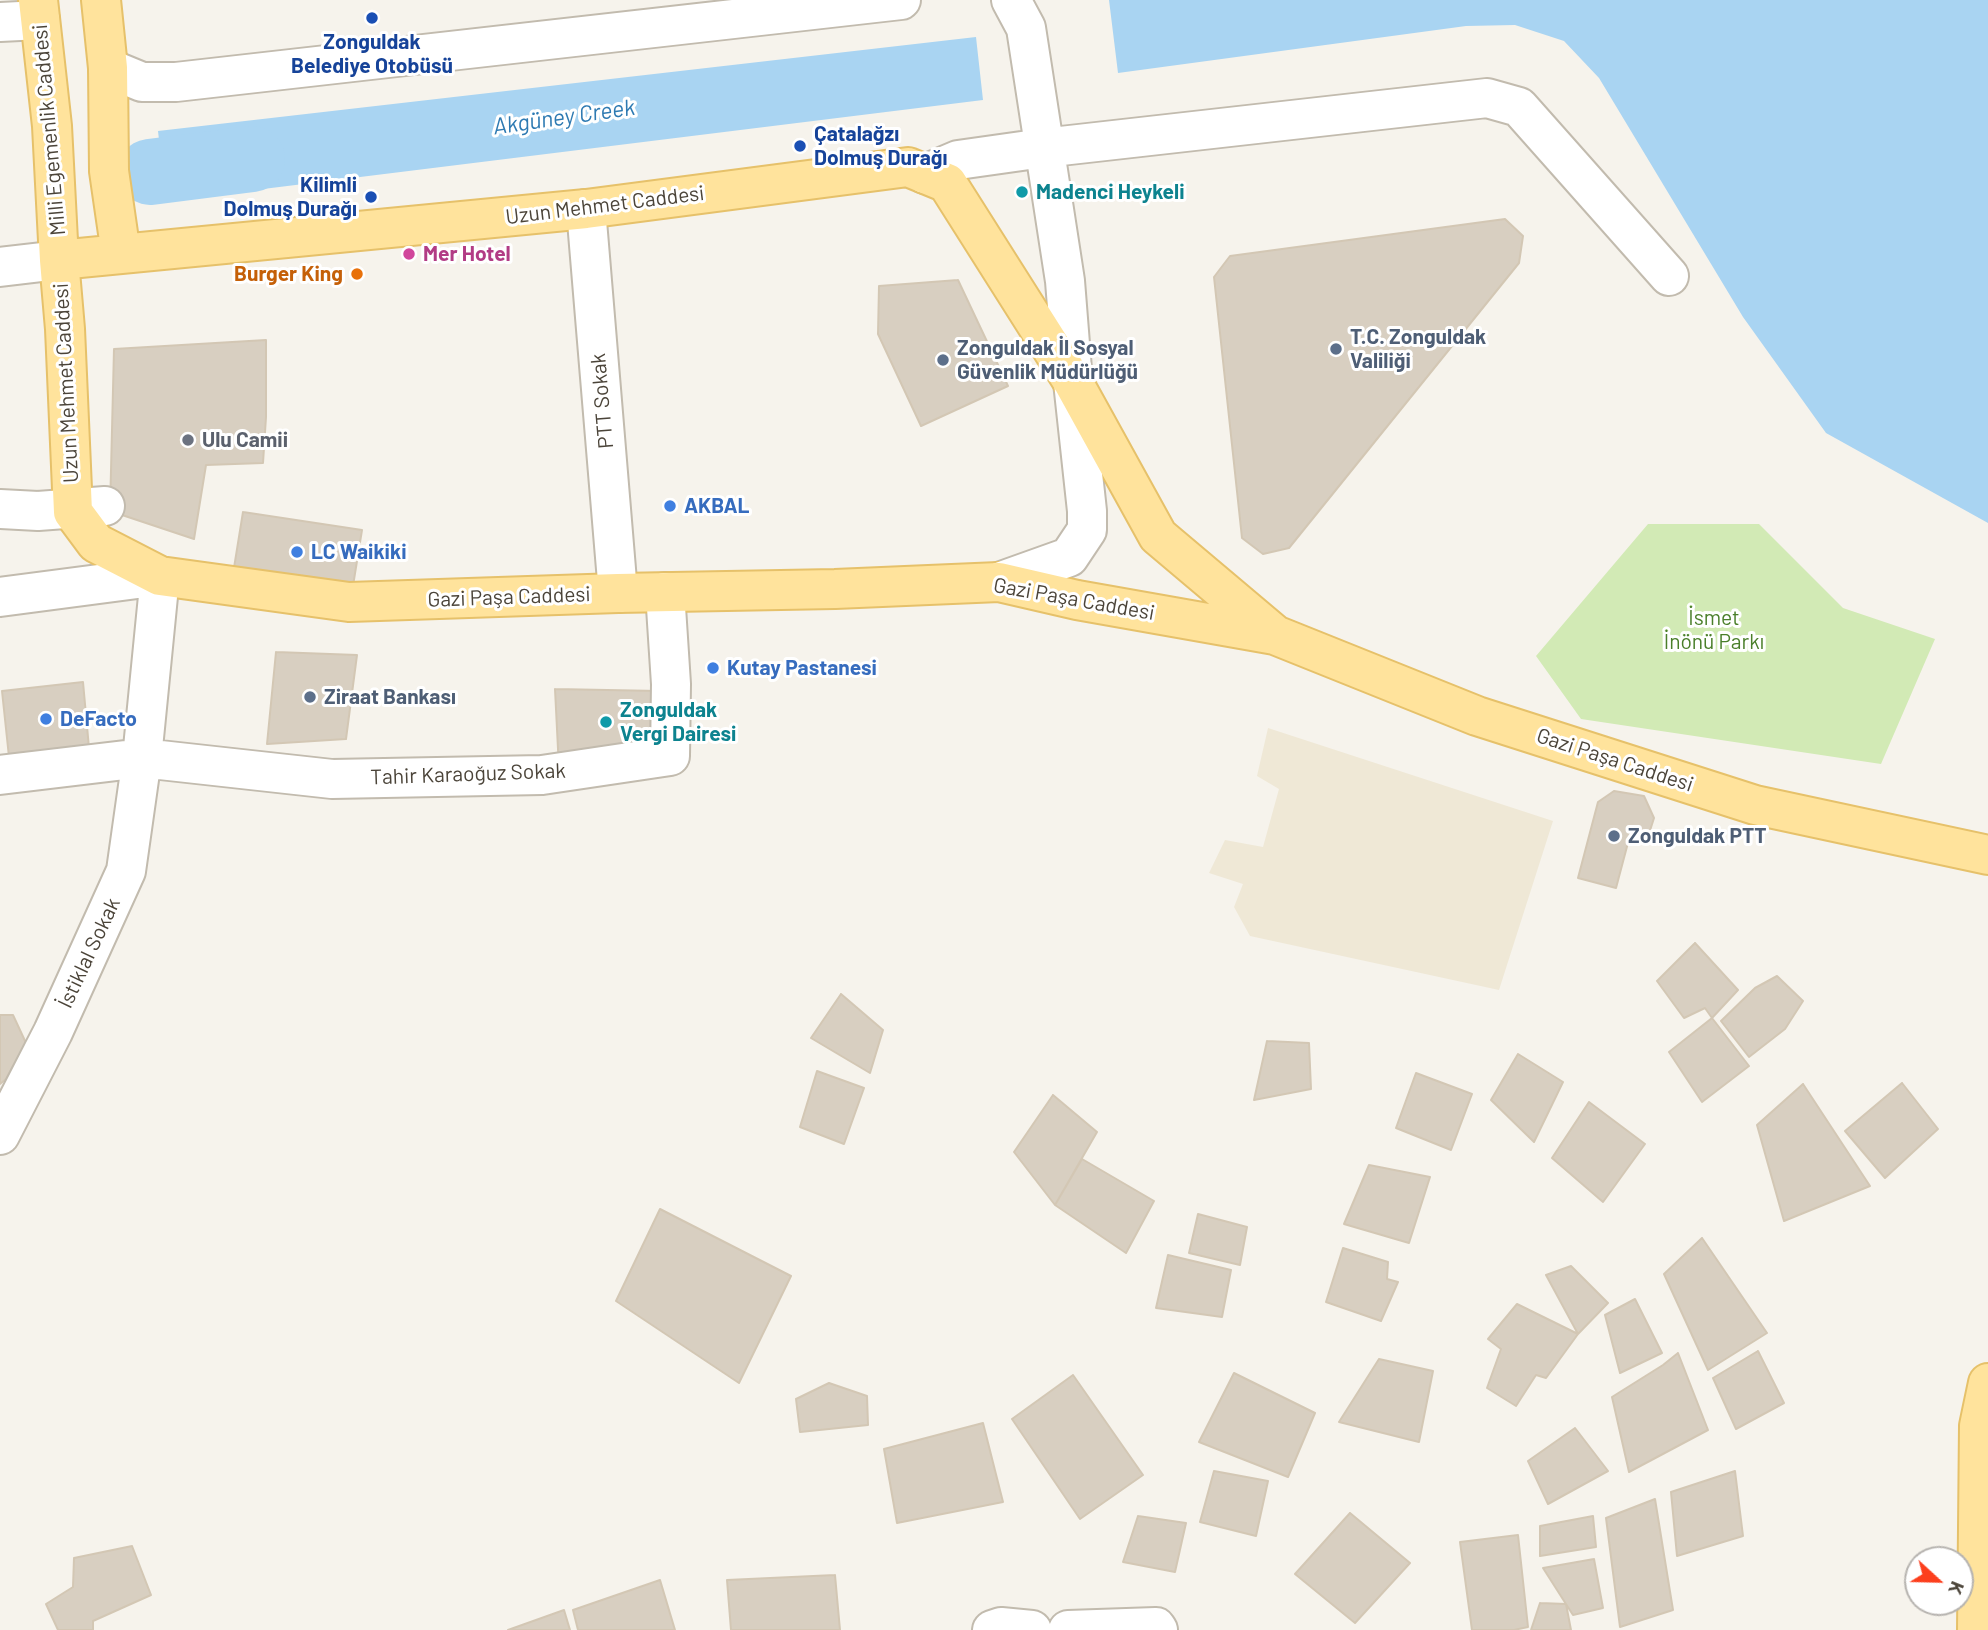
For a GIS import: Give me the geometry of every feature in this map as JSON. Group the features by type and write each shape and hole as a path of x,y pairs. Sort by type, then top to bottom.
{"main road":[{"path":"101,0 108,68 110,171 121,254"},
{"name":"Milli Egemenlik Caddesi","path":"39,19 52,126 59,260"},
{"name":"Uzun Mehmet Caddesi","path":"160,576 96,543 73,512 89,507 65,329 59,260 586,209 908,167 947,183 1073,382 1158,536 1275,635"},
{"name":"Gazi Paşa Caddesi","path":"160,576 349,602 999,582 1077,600 1275,635 1477,716 1755,805 1988,855"},
{"path":"1976,1630 1979,1426 1988,1383"}],"street":[{"path":"108,68 142,82 176,82 901,0"},
{"path":"999,582 1069,557 1087,530 1065,281 1026,28 1011,0"},
{"path":"0,22 39,19"},
{"path":"925,174 1040,129 1487,98 1519,107 1669,276"},
{"name":"PTT Sokak","path":"586,209 618,593"},
{"path":"0,267 59,260"},
{"path":"0,509 38,511 89,507"},
{"name":"Gazi Paşa Caddesi","path":"0,597 160,576"},
{"name":"İstiklal Sokak","path":"0,1135 53,1032 126,871 142,758 160,576"},
{"name":"Tahir Karaoğuz Sokak","path":"142,758 332,779 542,775 670,756 671,684 665,592"},
{"path":"0,775 142,758"},
{"path":"992,1630 1001,1626 1032,1630"},
{"path":"1068,1630 1156,1627 1158,1630"}],"shaded area":[{"path":"1268,728 1553,821 1499,990 1250,936 1234,907 1243,884 1209,873 1225,840 1263,847 1279,789 1257,776"}],"green space":[{"name":"İsmet İnönü Parkı","path":"1648,524 1759,524 1843,608 1935,639 1881,764 1581,719 1536,656"}],"water":[{"path":"1109,0 1988,0 1988,523 1826,433 1743,317 1599,78 1564,41 1515,25 1466,26 1118,73"},
{"path":"976,37 983,100 166,201 158,131"}],"building":[{"name":"T.C. Zonguldak Valiliği","path":"1505,219 1523,236 1519,263 1289,548 1263,554 1242,538 1214,277 1230,256"},
{"name":"Zonguldak İl Sosyal Güvenlik Müdürlüğü","path":"958,280 1008,386 921,426 878,334 879,286"},
{"name":"Ulu Camii","path":"266,340 263,463 206,465 194,539 110,511 114,349"},
{"path":"243,512 362,530 352,592 233,574"},
{"path":"276,652 357,655 346,739 267,744"},
{"path":"83,682 89,748 9,757 2,691"},
{"name":"Zonguldak Vergi Dairesi","path":"555,689 659,691 651,753 559,769"},
{"path":"1614,791 1644,796 1654,818 1647,840 1629,839 1616,888 1578,878 1598,802"},
{"path":"1695,943 1738,990 1712,1018 1705,1008 1684,1018 1657,981"},
{"path":"1777,976 1803,1001 1785,1029 1749,1057 1721,1021 1755,988"},
{"path":"841,994 883,1030 870,1073 811,1038"},
{"path":"0,1015 13,1015 26,1043 6,1079 0,1084"},
{"path":"1712,1018 1749,1066 1702,1102 1669,1052"},
{"path":"1267,1041 1309,1043 1311,1089 1254,1100"},
{"path":"1518,1054 1563,1082 1534,1142 1491,1100"},
{"path":"817,1071 864,1088 844,1144 800,1127"},
{"path":"1416,1073 1472,1094 1451,1150 1396,1128"},
{"path":"1902,1083 1938,1129 1885,1178 1845,1131"},
{"path":"1803,1084 1870,1186 1784,1221 1757,1125"},
{"path":"1053,1095 1097,1132 1055,1205 1014,1152"},
{"path":"1589,1102 1645,1144 1603,1202 1552,1158"},
{"path":"1082,1159 1154,1201 1126,1253 1055,1205"},
{"path":"1369,1165 1430,1177 1409,1243 1344,1224"},
{"path":"660,1209 791,1276 739,1383 616,1301"},
{"path":"1198,1214 1247,1227 1240,1265 1189,1253"},
{"path":"1702,1238 1767,1333 1708,1370 1664,1274"},
{"path":"1343,1248 1388,1262 1387,1279 1398,1282 1381,1321 1326,1302"},
{"path":"1168,1255 1231,1270 1222,1317 1156,1308"},
{"path":"1571,1266 1608,1303 1578,1334 1546,1275"},
{"path":"1635,1299 1662,1353 1620,1373 1605,1315"},
{"path":"1517,1304 1578,1334 1546,1378 1536,1375 1516,1406 1487,1388 1501,1349 1488,1339"},
{"path":"1758,1351 1784,1403 1736,1429 1713,1378"},
{"path":"1678,1353 1708,1430 1629,1472 1612,1397"},
{"path":"1379,1359 1433,1371 1419,1442 1339,1422"},
{"path":"1234,1373 1315,1413 1288,1477 1199,1442"},
{"path":"1073,1375 1143,1475 1080,1519 1012,1419"},
{"path":"829,1383 867,1396 868,1425 800,1432 796,1399"},
{"path":"983,1423 1003,1502 897,1523 884,1449"},
{"path":"1575,1428 1608,1471 1548,1504 1528,1461"},
{"path":"1214,1471 1268,1481 1256,1536 1200,1522"},
{"path":"1735,1471 1743,1536 1677,1556 1671,1492"},
{"path":"1655,1499 1673,1610 1620,1627 1606,1518"},
{"path":"1350,1513 1410,1563 1355,1623 1295,1574"},
{"path":"1138,1516 1186,1523 1175,1572 1123,1562"},
{"path":"1593,1516 1596,1547 1540,1556 1540,1526"},
{"path":"1518,1535 1528,1627 1514,1630 1472,1630 1460,1542"},
{"path":"132,1546 151,1595 93,1621 93,1630 58,1630 46,1604 73,1587 74,1558"},
{"path":"1594,1559 1603,1608 1573,1615 1543,1568"},
{"path":"835,1575 840,1630 731,1630 727,1580"},
{"path":"660,1580 675,1630 578,1630 573,1610"},
{"path":"1540,1603 1566,1604 1571,1630 1531,1630"},
{"path":"564,1610 570,1630 508,1630"}],"waterway":[{"name":"Akgüney Creek","path":"150,172 252,159"}],"place":[{"name":"Zonguldak Belediye Otobüsü","path":"372,18"},
{"name":"Çatalağzı Dolmuş Durağı","path":"800,146"},
{"name":"Madenci Heykeli","path":"1022,192"},
{"name":"Kilimli Dolmuş Durağı","path":"371,197"},
{"name":"Mer Hotel","path":"409,254"},
{"name":"Burger King","path":"357,274"},
{"name":"T.C. Zonguldak Valiliği","path":"1336,349"},
{"name":"Zonguldak İl Sosyal Güvenlik Müdürlüğü","path":"943,360"},
{"name":"Ulu Camii","path":"188,440"},
{"name":"AKBAL","path":"670,506"},
{"name":"LC Waikiki","path":"297,552"},
{"name":"Kutay Pastanesi","path":"713,668"},
{"name":"Ziraat Bankası","path":"310,697"},
{"name":"DeFacto","path":"46,719"},
{"name":"Zonguldak Vergi Dairesi","path":"606,722"},
{"name":"Zonguldak PTT","path":"1614,836"}]}
